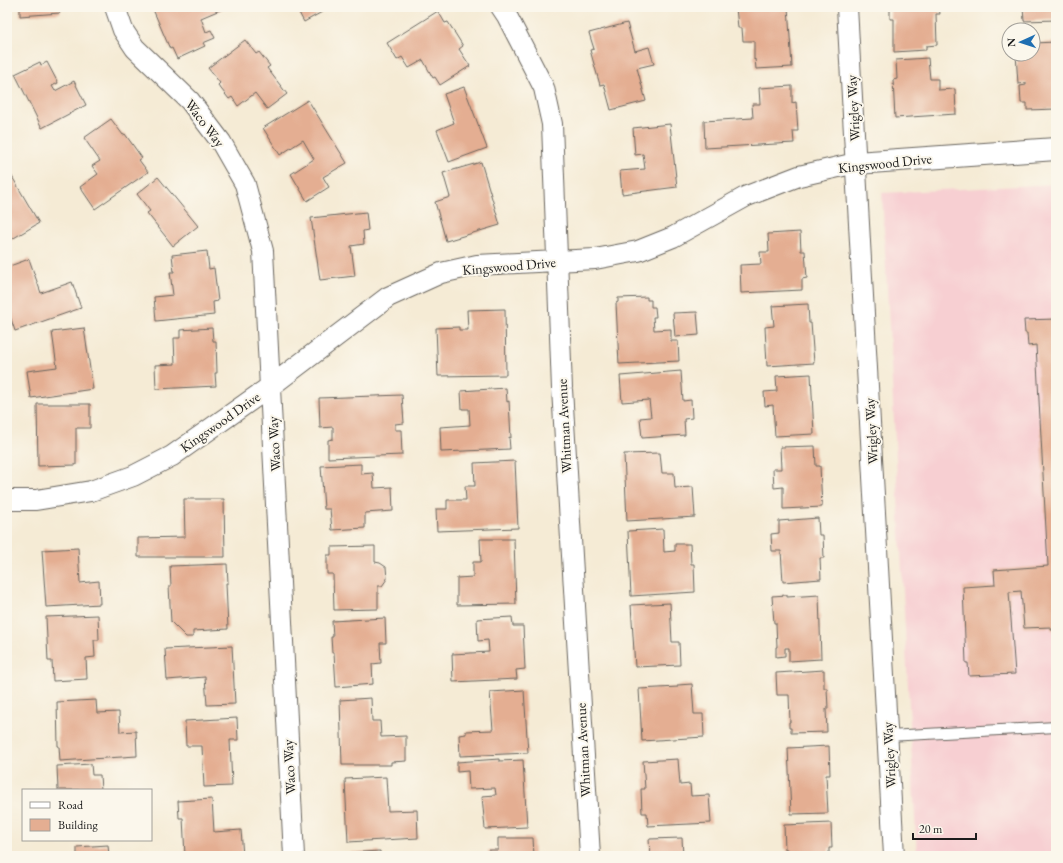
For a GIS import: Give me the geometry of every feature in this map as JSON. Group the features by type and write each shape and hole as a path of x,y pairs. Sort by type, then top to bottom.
{"street":[{"name":"Waco Way","path":"115,7 123,30 135,48 190,101 221,142 245,184 263,250 294,856"},
{"name":"Whitman Avenue","path":"501,7 508,16 544,88 552,124 562,397 590,856"},
{"name":"Wrigley Way","path":"847,7 894,856"},
{"name":"Kingswood Drive","path":"7,500 36,500 91,491 133,476 172,456 271,386 388,297 441,273 477,265 595,259 638,251 673,237 748,196 799,176 856,163 1056,149"}],"lane":[{"path":"888,736 1056,727"}],"shaded area":[{"path":"1056,184 1056,856 917,856 882,193"}],"building":[{"path":"20,7 60,7 60,13 20,16"},
{"path":"152,7 227,7 201,18 206,32 211,30 215,38 203,43 205,46 177,59 172,48 170,49"},
{"path":"296,7 331,7 304,22"},
{"path":"736,7 788,7 792,67 756,69 755,59 754,60 754,41 743,41 742,28 738,28"},
{"path":"890,7 939,7 940,14 936,14 937,45 926,46 926,50 894,52 894,19 890,19"},
{"path":"1023,7 1056,7 1056,20 1024,21"},
{"path":"438,11 445,23 448,22 463,46 459,49 470,66 440,85 435,77 433,78 423,60 409,68 402,57 397,60 387,43"},
{"path":"627,23 635,51 649,47 654,64 637,68 646,101 611,110 604,84 600,85 590,50 594,49 589,33"},
{"path":"245,40 256,54 259,52 270,66 267,68 287,94 267,109 255,93 238,106 232,97 229,99 218,85 220,83 208,68"},
{"path":"1056,42 1056,109 1027,110 1027,103 1021,103 1020,86 1026,85 1026,83 1018,84 1017,62 1041,62 1041,43"},
{"path":"928,58 930,79 938,79 938,90 955,89 956,114 895,118 893,80 897,79 896,60"},
{"path":"40,62 41,65 47,62 58,83 52,86 55,91 74,81 86,105 42,128 15,74"},
{"path":"792,86 792,103 796,102 798,131 793,131 794,143 705,148 704,121 753,118 752,104 760,104 759,88"},
{"path":"464,87 487,148 449,162 437,130 454,123 444,94"},
{"path":"308,100 347,163 323,177 329,187 307,201 291,174 314,159 303,140 280,155 263,128"},
{"path":"111,119 123,135 125,134 142,158 139,160 148,172 95,209 80,187 98,174 92,166 100,161 84,138"},
{"path":"670,124 677,187 622,194 620,171 645,169 643,154 635,155 633,128"},
{"path":"481,162 500,225 446,241 435,202 450,197 443,173"},
{"path":"7,168 39,223 7,242"},
{"path":"158,177 198,226 173,246 147,213 150,211 137,194"},
{"path":"366,212 368,230 363,231 364,244 351,246 355,276 320,280 311,218"},
{"path":"800,232 801,251 805,251 807,278 802,279 802,290 741,293 740,265 761,264 760,252 769,252 768,234"},
{"path":"207,251 209,269 214,268 218,301 213,302 214,315 156,321 154,297 173,295 170,272 174,272 172,255"},
{"path":"29,259 41,293 72,282 81,308 15,331 10,316 8,316 7,313 7,267"},
{"path":"647,297 647,300 651,300 651,307 655,307 656,317 653,317 654,330 671,329 671,341 678,341 679,361 619,364 616,303 618,302 618,298"},
{"path":"808,304 814,363 767,366 765,327 774,326 772,306"},
{"path":"505,309 506,375 438,376 436,328 459,327 459,330 468,330 467,310"},
{"path":"697,312 699,335 675,337 673,313"},
{"path":"1056,319 1056,643 1054,643 1054,630 1051,630 1051,627 1024,628 1021,591 1009,592 1015,674 969,676 968,663 966,663 963,587 995,585 994,570 1048,566 1036,345 1028,346 1024,320"},
{"path":"84,328 93,389 31,398 27,371 57,367 52,332"},
{"path":"212,328 213,341 216,341 216,386 156,389 155,365 175,364 174,338 180,338 180,330"},
{"path":"681,371 683,401 691,400 692,418 684,419 685,435 642,438 640,418 651,417 649,400 622,402 620,376"},
{"path":"811,374 814,434 775,436 773,405 765,406 764,392 777,391 776,376"},
{"path":"506,388 507,402 509,401 511,438 509,437 510,449 441,452 440,427 470,425 469,409 462,409 461,391"},
{"path":"402,395 404,423 395,424 395,430 401,430 402,455 328,458 328,440 333,439 333,427 320,428 319,398"},
{"path":"37,404 90,404 90,428 76,428 76,465 38,466"},
{"path":"815,446 816,466 820,466 822,507 783,509 783,487 774,488 773,469 781,469 780,447"},
{"path":"660,453 662,473 674,473 675,488 693,487 695,517 627,521 624,454"},
{"path":"515,461 518,528 437,531 436,509 447,509 447,500 466,500 465,486 475,486 474,463"},
{"path":"361,464 361,474 373,473 374,488 392,487 393,511 365,513 365,528 332,530 330,509 324,509 321,466"},
{"path":"184,499 224,499 225,557 138,557 138,538 185,537"},
{"path":"818,518 819,535 823,535 824,558 820,558 821,579 783,582 781,551 772,551 771,534 779,533 779,521"},
{"path":"663,529 664,552 675,551 675,544 690,544 691,564 694,564 695,592 631,596 628,531"},
{"path":"480,539 514,539 516,604 457,605 457,578 473,577 473,562 481,562"},
{"path":"375,546 375,562 386,567 387,579 382,586 378,586 378,609 334,610 333,574 327,574 327,555 331,555 331,547"},
{"path":"78,548 80,583 99,581 100,604 46,607 42,550"},
{"path":"227,564 228,583 226,583 228,629 193,631 193,637 186,637 171,622 169,586 171,586 170,566"},
{"path":"787,595 787,597 819,595 821,659 789,661 789,648 785,648 785,656 776,657 776,623 774,623 772,596"},
{"path":"670,603 672,642 679,642 680,665 635,667 631,605"},
{"path":"98,615 99,640 94,640 95,657 86,658 87,679 53,681 52,661 48,661 46,617"},
{"path":"512,617 513,626 523,626 525,669 516,670 517,679 453,682 452,654 489,652 488,640 478,641 477,619"},
{"path":"385,618 386,643 380,643 381,663 372,664 373,684 336,687 334,653 332,653 331,637 333,637 332,621"},
{"path":"232,646 235,704 207,705 205,677 167,680 165,649"},
{"path":"824,670 824,688 827,688 827,732 791,733 791,728 789,728 789,695 777,695 776,673"},
{"path":"692,684 694,714 703,714 704,737 642,741 639,689 678,687 678,685"},
{"path":"524,690 528,753 460,756 459,735 466,734 466,731 493,730 490,692"},
{"path":"371,698 372,721 380,721 381,737 406,736 406,761 391,762 391,765 342,765 340,700"},
{"path":"96,700 97,713 119,712 120,732 136,731 137,756 60,761 58,746 57,702"},
{"path":"237,718 238,740 230,740 232,786 204,787 202,746 186,746 185,721"},
{"path":"829,746 830,775 826,775 828,813 791,814 788,748"},
{"path":"499,759 499,761 523,760 527,827 485,829 482,796 496,795 495,788 469,789 468,771 457,772 457,762"},
{"path":"678,759 680,785 690,784 691,796 709,795 711,823 648,826 647,813 642,813 641,789 645,789 643,761"},
{"path":"91,764 92,775 100,775 101,789 58,789 57,766"},
{"path":"386,777 388,811 417,810 418,838 348,842 345,779"},
{"path":"212,799 214,832 241,830 243,856 185,856 183,818 179,818 178,801"},
{"path":"831,823 832,848 829,848 829,856 787,856 787,849 785,849 784,825"},
{"path":"498,838 533,838 534,856 488,856 488,850 498,850"},
{"path":"682,838 683,856 650,856 649,839"},
{"path":"108,845 109,856 77,856 77,847"},
{"path":"380,851 380,856 345,856 345,853"},
{"path":"712,853 712,856 693,856 693,854"}]}
